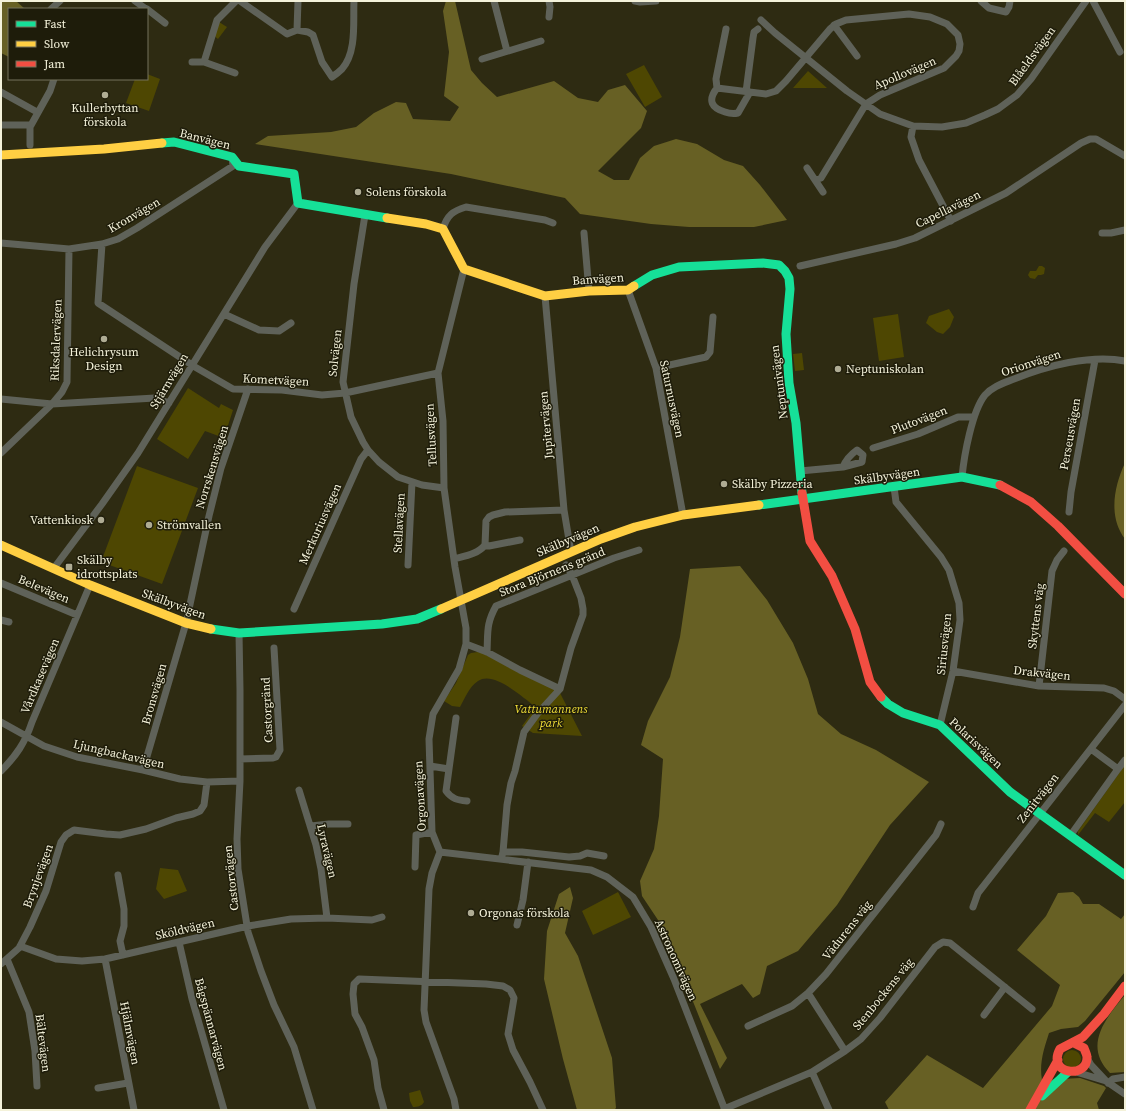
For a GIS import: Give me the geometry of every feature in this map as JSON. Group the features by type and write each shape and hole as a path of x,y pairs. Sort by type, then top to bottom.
{"street":[{"path":"52,8 60,1"},
{"path":"135,1 146,8"},
{"path":"204,62 217,20 236,1"},
{"path":"240,1 286,34 297,30 308,32 313,35 322,62 332,77 343,68 349,57 352,45 354,1"},
{"path":"297,30 298,1"},
{"path":"494,1 507,51"},
{"path":"549,1 550,17"},
{"path":"635,1 656,1"},
{"path":"981,1 989,8 1006,12 1010,1"},
{"name":"Blåeldsvägen","path":"761,20 847,91 880,114 913,126 942,127 966,123 998,110 1017,95 1031,79 1086,1"},
{"path":"1093,1 1120,52"},
{"path":"148,10 165,23"},
{"name":"Apollovägen","path":"815,180 821,178 866,104 880,95 944,68 953,60 959,51 960,44 958,35 947,24 930,17 909,14 846,20 834,25"},
{"path":"717,88 766,94 776,91 834,25 857,56"},
{"path":"726,29 716,79 717,88 712,99 713,105 716,109 733,114 738,113 748,92 753,38 754,32 758,28"},
{"path":"482,59 541,41"},
{"path":"192,62 204,62 235,73"},
{"path":"30,145 30,127 50,91 54,80"},
{"path":"1,92 37,112"},
{"path":"1,125 31,125"},
{"path":"913,126 911,137 919,160 951,221"},
{"name":"Capellavägen","path":"800,266 896,244 915,238 1006,193 1090,138 1096,139 1125,156"},
{"name":"Banvägen","path":"1,155 104,149 174,142 232,157 239,166 294,174 298,203"},
{"name":"Kronvägen","path":"1,243 69,249 102,244 118,239 233,166 232,157"},
{"path":"807,168 823,192"},
{"path":"298,203 426,224 443,229"},
{"name":"Stjärnvägen","path":"54,568 138,453 265,247 298,203"},
{"path":"464,269 443,229 444,224 454,211 466,207 545,220 552,224"},
{"name":"Solvägen","path":"365,215 354,284 343,382 351,418 368,450 379,462 398,477 422,485 444,488"},
{"path":"1102,233 1125,230"},
{"path":"584,233 588,291"},
{"name":"Kometvägen","path":"102,244 98,303 221,383 233,389 282,390 322,395 345,393 438,373"},
{"name":"Riksdalervägen","path":"1,454 52,404 62,392 67,382 69,249"},
{"name":"Banvägen","path":"464,269 545,296 588,291 628,290 652,275 679,267 732,264 779,265"},
{"name":"Neptunivägen","path":"779,265 789,278 786,334 789,383 796,423 803,500"},
{"name":"Tellusvägen","path":"460,602 444,488 443,421 438,373 464,269"},
{"name":"Saturnusvägen","path":"628,290 656,368 683,515"},
{"name":"Jupitervägen","path":"545,296 564,510 571,552"},
{"path":"224,314 259,330 279,331 291,323"},
{"path":"656,368 706,357 710,352 712,317"},
{"name":"Orionvägen","path":"962,477 973,417 985,395 997,386 1052,366 1071,362 1095,360 1125,361"},
{"name":"Perseusvägen","path":"1069,512 1071,492 1095,360"},
{"name":"Norrskensvägen","path":"186,623 207,523 221,468 248,389"},
{"path":"1,399 52,404 155,398 169,403"},
{"name":"Plutovägen","path":"873,448 918,434 958,417 973,417"},
{"name":"Merkuriusvägen","path":"294,609 362,459 368,450"},
{"path":"800,471 843,467"},
{"name":"Skälbyvägen","path":"1,545 90,585 202,628 239,633 382,624 417,619 460,602 477,593 601,539 635,527 683,515 803,500 962,477 996,484 1031,502 1058,526 1125,594"},
{"name":"Stellavägen","path":"408,565 412,482"},
{"name":"Siriusvägen","path":"894,487 896,502 941,556 949,570 959,603 960,620 953,671 940,725"},
{"name":"Polarisvägen","path":"803,500 810,541 832,576 855,629 870,682 877,693 888,704 903,713 940,725 1010,792 1125,874"},
{"path":"454,559 480,550 485,545 486,521 493,515 505,512 564,510"},
{"path":"485,545 489,546 520,540"},
{"name":"Stora Björnens gränd","path":"487,652 488,626 490,617 496,606 614,558 639,550"},
{"name":"Skyttens väg","path":"1039,686 1052,571 1057,560 1064,552"},
{"path":"566,565 572,575 582,604 583,615 571,648 560,689 538,712 524,732 511,783 502,855 522,852 569,857 580,856 587,853 604,856"},
{"name":"Belevägen","path":"1,583 78,615"},
{"name":"Vårdkasevägen","path":"1,771 14,758 27,737 90,585"},
{"name":"Orgonavägen","path":"440,852 432,832 429,739 433,714 459,669 466,644 466,628 460,602"},
{"path":"1,620 10,622"},
{"name":"Bronsvägen","path":"143,770 186,623"},
{"name":"Castorvägen","path":"239,633 240,781 237,839 238,869 248,926 261,971 274,1005 294,1047 313,1110"},
{"path":"466,644 487,652 560,689"},
{"name":"Castorgränd","path":"240,759 273,758 276,757 280,750 274,648"},
{"name":"Drakvägen","path":"953,671 1039,686 1104,688 1114,690 1125,699"},
{"name":"Zenitvägen","path":"972,907 978,893 1125,705"},
{"path":"456,718 446,791 452,798 466,801"},
{"name":"Ljungbackavägen","path":"1,722 44,746 77,757 143,770 180,780 207,782 240,781"},
{"path":"1091,749 1118,769"},
{"path":"1070,836 1125,760"},
{"path":"430,766 449,769"},
{"name":"Brynjevägen","path":"4,962 20,946 30,927 46,891 61,842 66,835 74,830 120,835 146,829 176,818 193,814 200,811 204,805 207,782"},
{"name":"Lyravägen","path":"299,790 311,826 322,869 327,918"},
{"path":"311,826 348,824"},
{"name":"Vädurens väg","path":"748,1026 792,1006 808,993 826,974 862,930 936,835 941,824"},
{"path":"415,867 416,835 432,832"},
{"path":"440,852 432,873 429,889 424,1010 426,1022 454,1099 456,1110"},
{"name":"Astronomivägen","path":"440,852 502,855 528,862 591,870 608,877 633,898 651,928 674,979 724,1110"},
{"path":"517,925 523,900 528,862"},
{"path":"118,875 124,909 124,926 120,941 122,955"},
{"name":"Sköldvägen","path":"20,946 56,959 82,961 105,959 248,926 291,919 327,918 372,920 382,917"},
{"name":"Bågspännarvägen","path":"179,942 192,999 224,1110"},
{"name":"Stenbockens väg","path":"724,1110 812,1072 861,1039 880,1018 935,947 943,942 950,943 1032,1009"},
{"name":"Hjälmvägen","path":"105,959 134,1110"},
{"name":"Bältevägen","path":"4,962 29,1012 35,1051 37,1086"},
{"path":"384,1110 378,1088 374,1060 362,1027 354,1014 354,984 359,979 486,984 502,986 510,990 514,998 508,1034 513,1050 543,1110"},
{"path":"1125,986 1099,1020 1083,1037 1074,1043 1066,1044 1058,1052 1058,1060 1061,1068 1107,1082 1113,1079 1125,1077"},
{"path":"984,1015 1005,987"},
{"path":"808,993 845,1051"},
{"path":"1032,1106 1072,1072 1083,1068 1086,1055 1099,1020"},
{"path":"1074,1043 1081,1046 1091,1065 1107,1082 1125,1094"},
{"path":"1032,1106 1058,1060"},
{"path":"812,1072 829,1110"},
{"path":"98,1088 128,1083"}],"green space":[{"path":"219,22 227,27 218,39 213,35"},
{"path":"644,65 662,97 645,107 626,74"},
{"path":"808,71 827,88 793,88"},
{"path":"148,74 160,79 149,111 126,103 135,80 148,80"},
{"path":"1039,266 1045,268 1044,274 1038,275 1035,279 1030,278 1028,275 1030,271 1036,271"},
{"path":"949,309 954,317 950,327 943,334 937,332 926,323 929,316"},
{"path":"898,314 904,357 879,361 873,318"},
{"path":"802,353 804,370 795,371 793,354"},
{"path":"188,388 219,408 221,404 233,410 224,438 205,431 188,459 157,439"},
{"name":"Strömvallen","path":"137,466 198,488 162,584 101,562"},
{"name":"Vattumannens park","path":"478,652 487,654 559,691 582,736 533,733 522,726 536,707 508,686 492,679 485,679 475,683 460,707 452,706 444,701 456,683 468,655"},
{"path":"1125,765 1125,802 1109,822 1095,813 1078,835 1078,831"},
{"path":"160,868 178,870 187,891 164,899 156,889"},
{"path":"618,892 631,917 593,935 582,911"},
{"path":"1072,1050 1078,1053 1081,1059 1078,1065 1072,1068 1066,1065 1063,1059 1066,1053"},
{"path":"420,1090 424,1102 420,1106 413,1107 410,1101 409,1093"}],"shaded area":[{"path":"1,1 16,1 24,8 8,8 8,56 1,53"},
{"path":"446,1 455,1 471,70 497,97 554,81 578,98 598,102 608,90 625,85 647,111 641,128 598,171 614,180 629,180 640,158 654,146 676,139 697,144 724,160 743,166 787,220 754,227 689,227 651,224 580,214 565,198 451,174 255,144 268,136 331,132 356,127 374,113 396,102 406,103 413,119 450,121 459,107 444,96 449,52 443,11"},
{"path":"1125,463 1125,539 1116,521 1114,501 1118,481"},
{"path":"740,566 767,600 793,643 808,679 818,714 841,734 876,750 929,782 890,825 837,905 798,951 767,966 760,994 753,998 742,984 700,1004 727,1058 720,1069 664,929 642,896 640,881 654,849 659,816 663,759 641,745 648,721 670,677 680,637 690,569"},
{"path":"570,887 573,898 565,933 578,956 612,1058 616,1108 614,1110 577,1110 544,979 547,931 559,894"},
{"path":"1073,892 1079,897 1083,904 1099,904 1121,919 1125,914 1125,972 1085,1021 1078,1027 1061,1029 1049,1033 1042,1056 1041,1074 1042,1080 1080,1078 1104,1086 1106,1088 1097,1103 1099,1110 889,1110 885,1102 927,1055 983,1088 1052,1006 1060,985 1017,950 1046,916 1058,893"},
{"path":"1125,995 1125,1072 1110,1073 1102,1063 1098,1053 1098,1043 1104,1023"}],"traffic: fast":[{"path":"162,143 174,142 232,157 239,166 294,174 298,203 387,218"},
{"path":"634,286 652,275 679,267 763,263 779,265 785,271 789,278 790,289 786,334 789,383 796,423 802,493"},
{"path":"759,505 962,477 1000,485"},
{"path":"211,629 239,633 382,624 417,619 441,609"},
{"path":"881,697 888,704 903,713 940,725 1010,792 1125,875"},
{"path":"1042,1096 1068,1072"}],"traffic: slow":[{"path":"1,155 104,149 162,143"},
{"path":"387,218 426,224 443,229 464,269 545,296 589,291 628,290 634,286"},
{"path":"441,609 601,539 635,527 683,515 759,505"},
{"path":"1,545 90,585 186,623 211,629"}],"traffic: jam":[{"path":"1000,485 1031,502 1058,526 1125,594"},
{"path":"802,493 810,541 832,576 855,629 870,682 881,697"},
{"path":"1074,1043 1084,1048 1087,1057 1086,1064 1081,1069 1069,1071 1063,1069 1058,1064 1057,1058 1060,1049 1083,1037 1104,1014 1125,986"},
{"path":"1030,1110 1058,1060"}],"place":[{"name":"Kullerbyttan förskola","path":"105,95"},
{"name":"Solens förskola","path":"358,192"},
{"name":"Helichrysum Design","path":"104,339"},
{"name":"Neptuniskolan","path":"838,369"},
{"name":"Skälby Pizzeria","path":"724,484"},
{"name":"Vattenkiosk","path":"101,520"},
{"name":"Strömvallen","path":"149,525"},
{"name":"Skälby idrottsplats","path":"69,567"},
{"name":"Orgonas förskola","path":"471,913"}]}
